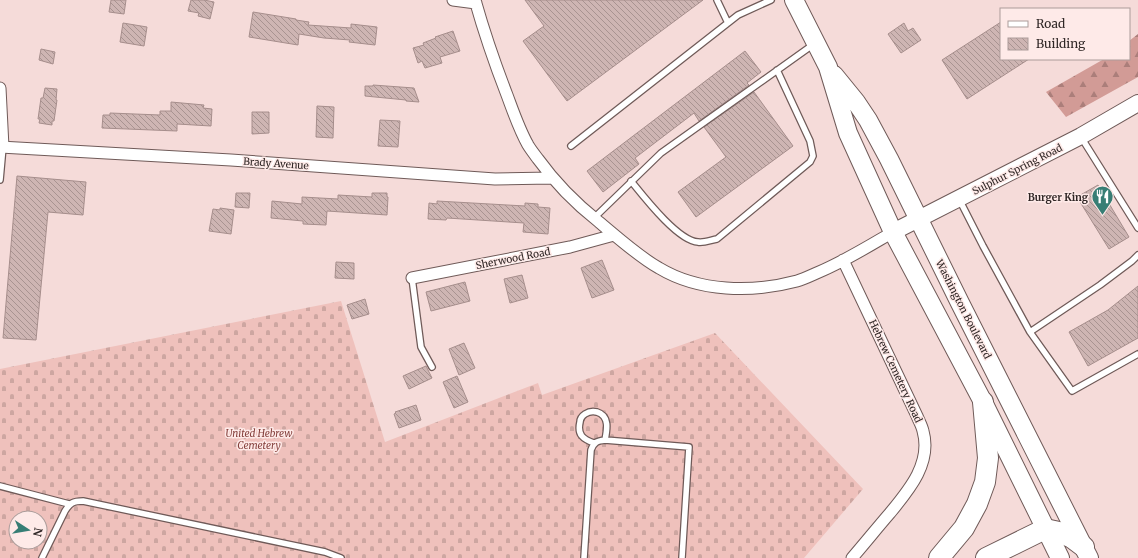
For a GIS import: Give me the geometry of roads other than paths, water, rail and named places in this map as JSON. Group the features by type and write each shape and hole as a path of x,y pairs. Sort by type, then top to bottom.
{"highway":[{"path":"939,558 964,528 977,504 985,482 988,458 984,402"},
{"path":"986,558 1045,529 1059,532 1072,538 1087,552"}],"main road":[{"name":"Washington Boulevard","path":"794,0 828,67 848,133 893,232 984,402 1060,558"},
{"name":"Washington Boulevard","path":"828,67 856,102 868,120 889,159 967,317 1087,552"},
{"name":"Sulphur Spring Road","path":"893,232 1081,136 1138,103"}],"street":[{"path":"453,0 476,2 513,111 528,145 551,178 614,235 659,268 678,277 699,284 726,288 752,289 776,286 798,281 844,260 893,232"},
{"path":"0,88 2,147"},
{"name":"Brady Avenue","path":"2,147 495,178 551,178"},
{"name":"Sherwood Road","path":"412,278 570,247 614,235"},
{"name":"Hebrew Cemetery Road","path":"844,260 917,416 923,430 925,443 924,457 920,470 912,485 852,558"}],"lane":[{"path":"717,0 728,23"},
{"path":"571,146 738,15 771,0"},
{"path":"594,218 660,153 816,43"},
{"path":"632,181 662,218 685,237 698,242 717,239 810,162 813,156 810,141 777,70"},
{"path":"1081,136 1138,228"},
{"path":"0,180 2,147"},
{"path":"959,199 1030,332 1072,391 1138,354"},
{"path":"1030,332 1100,285 1138,255"},
{"path":"412,278 421,347 432,367"},
{"path":"594,443 586,440 579,432 580,419 589,412 599,413 607,422 605,440"},
{"path":"584,558 591,450 594,443 598,440 605,440 689,447 682,558"},
{"path":"0,486 69,504"},
{"path":"42,558 65,510 69,504 75,501 83,501 325,552 341,558"}],"place":[{"name":"Burger King","path":"1103,216"}],"park label":[{"name":"United Hebrew Cemetery","path":"259,438"}]}
